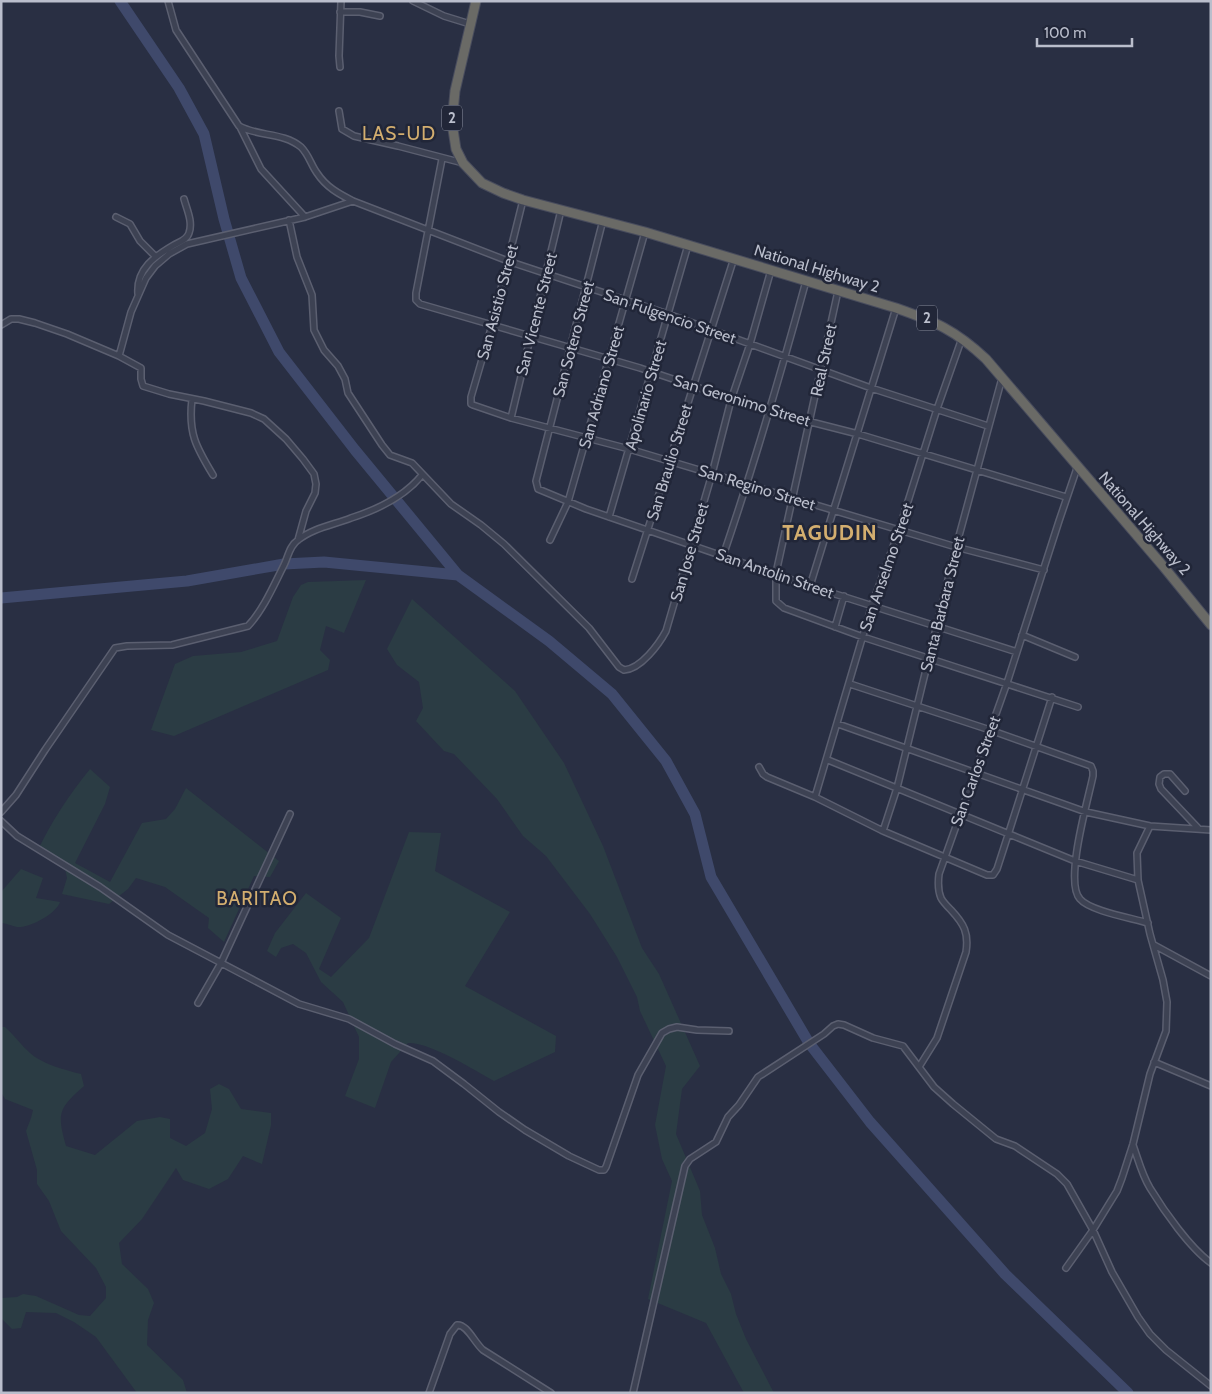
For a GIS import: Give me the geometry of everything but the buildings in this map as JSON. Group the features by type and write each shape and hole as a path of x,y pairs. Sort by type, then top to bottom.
{"highway":[{"name":"National Highway 2","path":"476,1 452,106 453,137 456,149 463,163 482,183 523,200 604,220 734,258 934,321 962,338 986,359 1211,625"}],"street":[{"path":"168,1 176,30 240,126 261,170 305,217"},
{"path":"340,67 341,1"},
{"path":"413,1 444,16 470,24"},
{"path":"340,12 360,12 380,16"},
{"path":"339,111 342,129 354,136 463,163"},
{"name":"San Fulgencio Street","path":"240,126 248,130 292,141 310,158 316,172 327,186 353,202 508,261 668,314 871,388 988,426"},
{"path":"430,230 442,159"},
{"path":"138,295 137,284 147,265 183,240 189,233 190,219 184,199"},
{"name":"San Asistio Street","path":"471,404 471,397 492,325 523,200"},
{"path":"119,356 138,295 146,278 156,266 177,249 195,242 305,217 353,202"},
{"name":"San Vicente Street","path":"510,418 562,209"},
{"path":"116,217 130,224 140,241 156,257"},
{"name":"San Sotero Street","path":"536,487 604,220"},
{"path":"1,812 16,795 114,648 172,645 248,626 261,608 292,546 298,540 313,531 351,518 378,506 412,487 422,475 412,463 390,455 382,445 348,393 345,379 338,366 324,350 314,330 312,295 297,257 286,221"},
{"name":"San Geronimo Street","path":"430,230 416,293 418,302 608,359 731,400 858,434 1066,497"},
{"name":"San Adriano Street","path":"550,540 568,502 645,232"},
{"name":"Apolinario Street","path":"609,517 688,245"},
{"name":"San Braulio Street","path":"632,580 734,258"},
{"name":"San Jose Street","path":"422,475 451,504 481,524 504,544 589,628 622,669 631,669 650,654 666,630 712,474 731,400 750,344 771,270"},
{"path":"723,556 747,485 786,356 806,281"},
{"name":"Real Street","path":"835,627 784,608 779,605 775,594 776,573 838,291"},
{"path":"810,586 896,308"},
{"path":"1,325 11,319 19,318 36,322 119,356 141,368 143,386 192,400 233,408 264,419 286,439 304,459 314,474 315,493 306,511 298,540"},
{"name":"San Anselmo Street","path":"815,798 828,760 872,605 899,530 937,409 962,338"},
{"name":"Santa Barbara Street","path":"883,831 897,788 956,547 1002,378"},
{"path":"192,400 190,415 192,432 200,453 212,474"},
{"name":"San Regino Street","path":"471,404 510,418 587,437 956,547 1044,570"},
{"name":"San Carlos Street","path":"920,1067 937,1038 968,942 967,932 962,923 944,903 939,892 939,874 1007,683 1066,497 1078,468"},
{"name":"San Antolin Street","path":"536,487 540,491 609,517 810,586 1017,652"},
{"path":"844,596 835,627 1078,707"},
{"path":"1022,635 1075,657"},
{"path":"850,684 990,730 1087,764 1093,768 1093,776 1075,861 1075,892 1084,903 1104,911 1148,923"},
{"path":"759,767 767,777 883,831 987,875 993,875 1023,790 1052,697"},
{"path":"838,724 1086,812 1150,826 1211,830"},
{"path":"828,760 1075,861 1138,880"},
{"path":"1185,791 1170,774 1164,774 1160,777 1159,784 1161,788 1198,829"},
{"path":"198,1003 221,963 290,814"},
{"path":"1,821 17,836 100,887 168,935 299,1004 349,1019 395,1044 433,1061 525,1130 569,1156 598,1170 604,1170 606,1167 638,1074 662,1033 678,1027 697,1030 729,1031"},
{"path":"1066,1268 1093,1230 1117,1191 1133,1144 1154,1062 1166,1031 1167,1009 1163,980 1138,880 1137,853 1150,826"},
{"path":"1154,945 1211,976"},
{"path":"633,1393 685,1166 690,1159 716,1142 728,1117 758,1077 838,1024 873,1038 903,1046 934,1087 988,1133 996,1139 1015,1146 1057,1174 1067,1184 1093,1230 1112,1272 1142,1323 1166,1350 1211,1386"},
{"path":"1154,1062 1211,1086"},
{"path":"1133,1144 1150,1187 1179,1228 1203,1257 1211,1263"},
{"path":"428,1393 450,1334 460,1324 466,1327 483,1350 551,1393"}],"shaded area":[{"path":"366,580 344,633 326,626 320,650 330,660 328,670 174,736 151,730 175,664 193,656 241,652 277,641 293,597 301,585 308,582"},
{"path":"412,599 515,691 564,763 603,846 642,948 659,974 700,1066 682,1089 676,1134 700,1191 702,1215 715,1248 721,1274 731,1294 736,1314 746,1339 774,1393 744,1393 706,1323 648,1299 672,1181 662,1159 655,1125 666,1066 640,1011 637,997 617,957 590,914 546,856 523,836 497,799 454,754 444,751 416,721 423,708 419,682 397,665 387,649"},
{"path":"90,769 110,787 105,804 75,863 110,882 142,823 166,819 175,809 186,788 279,861 270,877 254,876 224,942 208,928 209,918 165,887 136,878 128,889 109,904 62,894 67,878 65,868 37,852 61,809"},
{"path":"409,832 441,833 435,871 510,912 465,986 556,1036 555,1052 494,1081 440,1052 428,1047 408,1043 391,1062 375,1108 345,1096 359,1059 359,1037 343,1002 321,982 306,953 293,944 281,948 276,957 267,951 275,933 306,893 341,918 319,969 331,977 369,938"},
{"path":"21,869 43,878 36,898 60,902 58,907 42,919 29,925 17,927 1,923 1,892"},
{"path":"1,1027 5,1027 35,1057 81,1074 84,1086 69,1100 62,1112 61,1126 66,1146 95,1155 137,1121 160,1117 170,1119 170,1138 186,1146 205,1133 212,1109 210,1089 219,1084 229,1089 241,1109 271,1113 271,1125 262,1164 243,1156 228,1179 209,1189 183,1180 176,1168 142,1219 119,1243 122,1264 148,1289 154,1303 148,1320 147,1345 183,1380 187,1393 137,1393 96,1337 74,1322 56,1313 26,1312 21,1328 12,1329 1,1318 1,1298 17,1297 23,1294 36,1296 79,1315 90,1316 106,1298 106,1287 96,1268 61,1231 49,1201 37,1184 37,1170 26,1131 33,1110 5,1099 1,1092"}],"waterway":[{"path":"120,1 179,88 204,134 224,219 241,278 279,352 355,450 458,575 549,641 612,694 666,761 695,814 711,877 809,1043 870,1122 1005,1274 1128,1393"},
{"path":"1,598 187,581 284,564 324,562 458,575"}],"district":[{"name":"LAS-UD","path":"399,133"},
{"name":"TAGUDIN","path":"830,533"},
{"name":"BARITAO","path":"257,898"}]}
